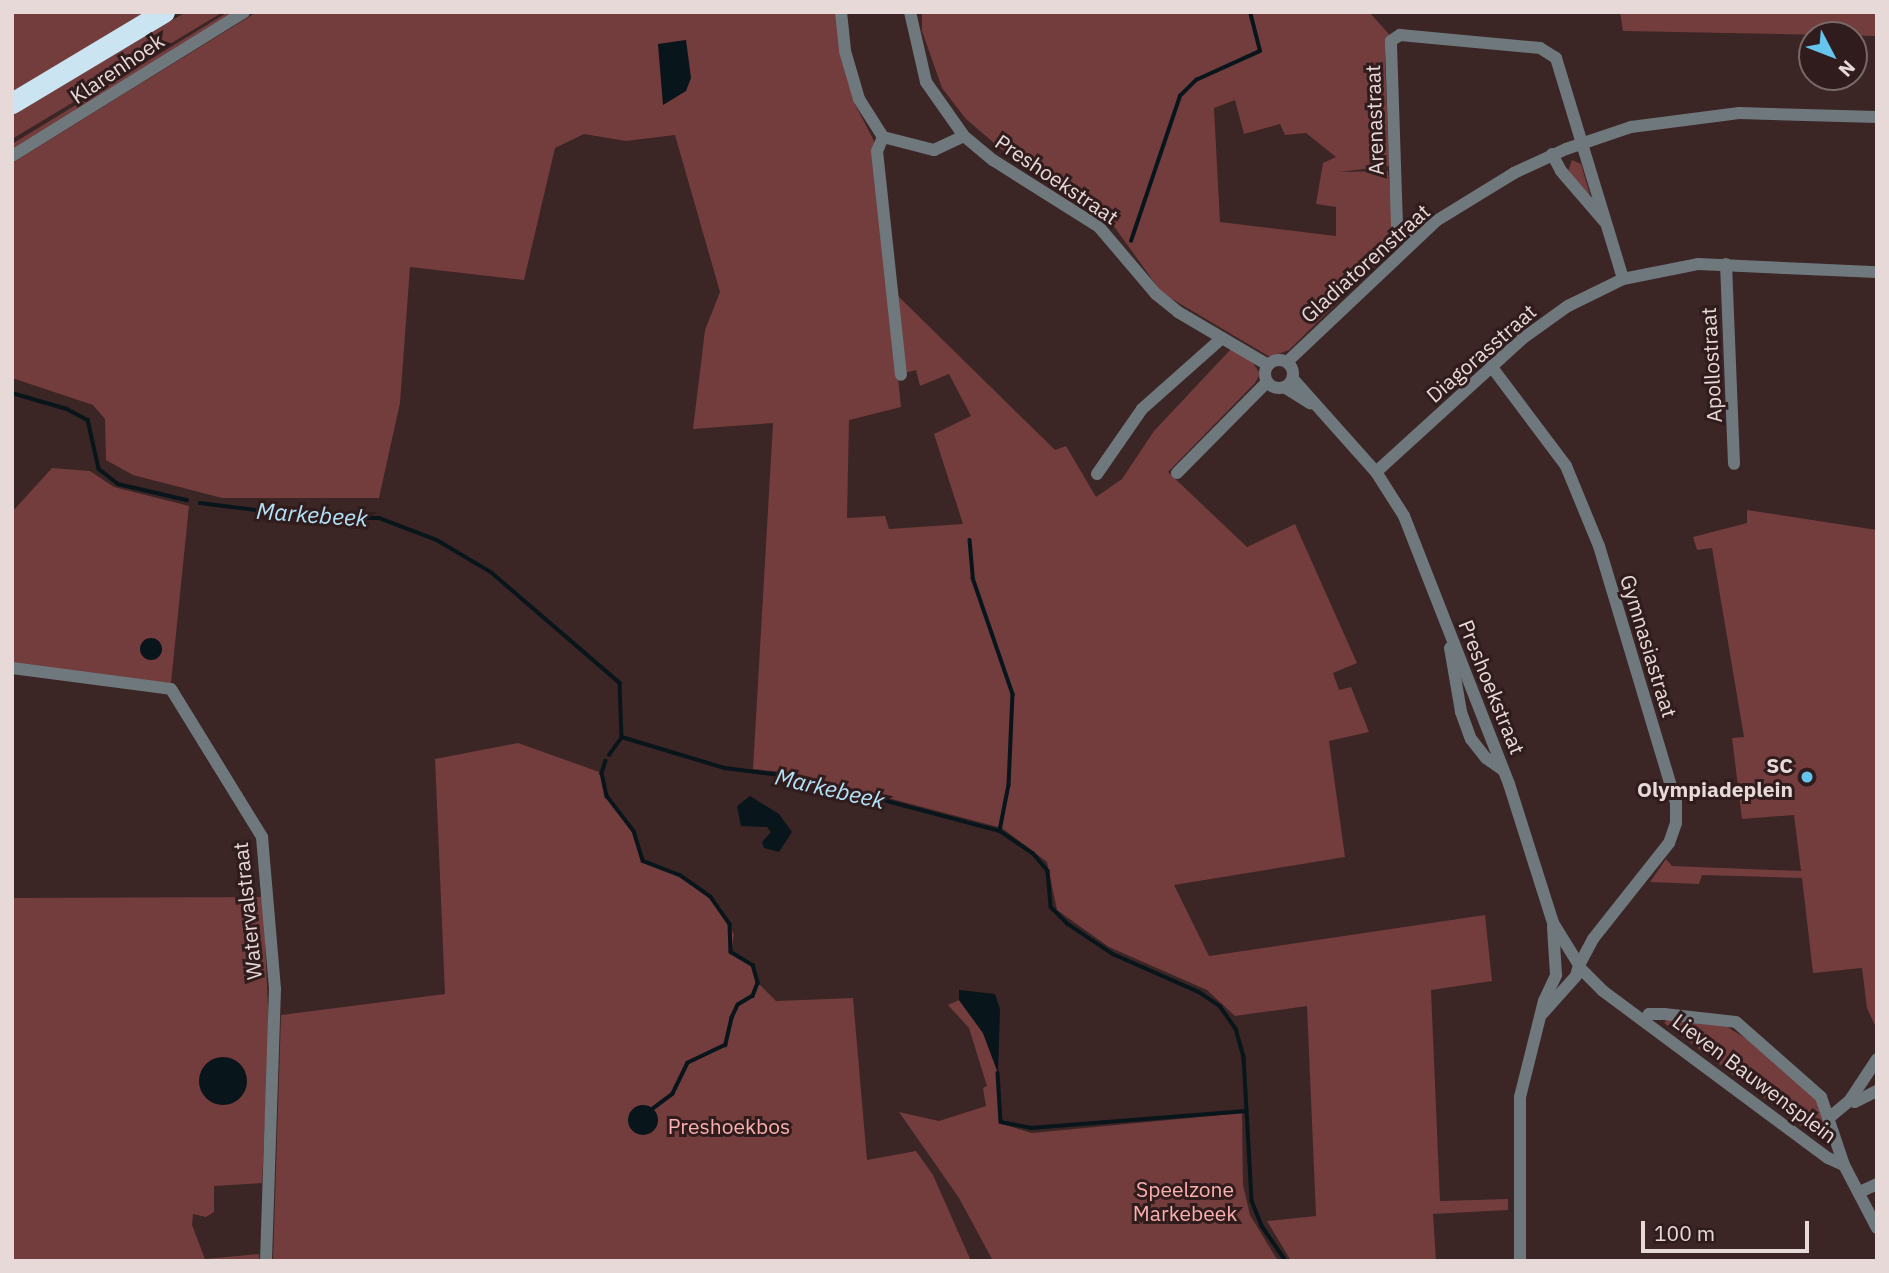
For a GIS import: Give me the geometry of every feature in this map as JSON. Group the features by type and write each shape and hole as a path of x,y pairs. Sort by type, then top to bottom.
{"highway":[{"path":"12,103 164,12"}],"street":[{"name":"Klarenhoek","path":"12,156 244,12"},
{"path":"841,12 845,51 859,99 867,119 883,137 877,151 901,375"},
{"name":"Preshoekstraat","path":"910,12 926,82 964,136 993,160 1099,227 1164,302 1268,365"},
{"name":"Arenastraat","path":"1410,242 1397,225 1390,45 1396,37 1549,51 1556,58 1583,141"},
{"name":"Gladiatorenstraat","path":"1287,362 1410,242 1469,200 1552,154 1583,141 1654,122 1739,113 1877,117"},
{"name":"Preshoekstraat","path":"883,137 934,150 964,136"},
{"path":"1583,141 1623,279"},
{"path":"1552,154 1561,171 1607,225"},
{"name":"Diagorasstraat","path":"1376,472 1491,366 1568,306 1623,279 1726,264 1877,272"},
{"name":"Apollostraat","path":"1726,264 1734,464"},
{"path":"1097,474 1142,409 1222,338"},
{"path":"1177,473 1267,382 1268,365 1277,359 1287,362 1288,383"},
{"name":"Gymnasiastraat","path":"1491,366 1566,466 1599,546 1676,802 1676,823 1669,843 1575,961"},
{"name":"Preshoekstraat","path":"1267,382 1288,383 1310,403 1376,472 1404,516 1504,771 1553,923 1575,961 1572,980 1543,1013"},
{"name":"Preshoekstraat","path":"1444,617 1461,712 1471,739 1486,758 1504,771"},
{"name":"Watervalstraat","path":"12,668 66,673 171,689 262,837 275,989 267,1261"},
{"name":"Preshoekstraat","path":"1520,1261 1520,1097 1556,968 1553,923"},
{"path":"1556,968 1575,961"},
{"name":"Lieven Bauwensplein","path":"1575,961 1603,990 1828,1158 1844,1164"},
{"name":"Lieven Bauwensplein","path":"1556,968 1572,980 1603,990"},
{"name":"Lieven Bauwensplein","path":"1645,1020 1649,1014 1664,1014 1736,1022 1821,1097 1844,1164 1862,1191 1877,1228"},
{"name":"Lieven Bauwensplein","path":"1830,1117 1850,1100 1876,1064"},
{"name":"Lieven Bauwensplein","path":"1850,1100 1855,1102 1877,1091"},
{"path":"1862,1191 1877,1184"}],"green space":[{"path":"12,12 154,12 12,96"},
{"path":"186,12 223,12 12,139 12,115"},
{"path":"228,12 237,12 12,152 12,144"},
{"path":"257,12 836,12 855,104 874,141 901,407 849,420 847,518 885,516 889,529 963,524 934,434 971,416 949,374 920,386 916,370 905,373 896,294 1055,450 1066,446 1096,497 1122,479 1154,431 1231,349 1253,363 1260,374 1255,383 1168,472 1247,547 1295,524 1357,663 1333,673 1339,690 1351,687 1369,732 1329,741 1345,857 1174,885 1209,956 1485,915 1492,981 1431,990 1440,1201 1508,1199 1508,1210 1433,1214 1436,1261 1291,1261 1267,1221 1316,1216 1307,1006 1235,1016 1207,990 1109,947 1057,910 1047,862 1002,828 793,773 753,769 773,423 693,429 705,330 720,292 675,135 626,141 584,134 555,148 524,280 410,267 400,403 379,498 222,498 133,475 106,460 105,419 93,405 12,378 12,163"},
{"path":"922,12 1369,12 1389,34 1385,57 1389,166 1339,172 1388,171 1396,245 1289,350 1270,357 1162,293 1113,225 1001,149 966,119 942,88 922,31","holes":["1235,100 1244,134 1280,124 1285,135 1306,133 1336,157 1323,163 1316,204 1336,207 1336,236 1220,222 1214,108"]},
{"path":"1620,12 1877,12 1877,36 1868,36 1868,21 1798,21 1798,34 1623,31"},
{"path":"1572,160 1581,164 1590,195 1568,171"},
{"path":"52,468 90,471 114,487 189,506 171,683 12,666 12,512"},
{"name":"SC Olympiadeplein","path":"1747,510 1877,530 1877,1030 1867,1008 1862,968 1813,973 1802,878 1702,875 1699,884 1650,882 1666,859 1672,866 1801,871 1794,815 1742,819 1732,738 1744,737 1712,548 1697,550 1693,537 1747,523"},
{"name":"Preshoekbos","path":"518,743 602,773 607,796 634,831 643,861 680,875 721,908 734,935 731,952 753,965 758,983 776,1001 853,998 867,1160 916,1151 933,1175 971,1261 273,1261 281,1015 445,994 435,759"},
{"path":"263,897 269,1029 262,1183 214,1186 214,1212 206,1217 193,1214 192,1225 205,1259 259,1254 259,1261 12,1261 12,898"},
{"name":"Speelzone Markebeek","path":"959,1000 983,1033 998,1073 999,1123 1032,1133 1242,1113 1243,1185 1250,1215 1278,1261 993,1261 959,1198 899,1112 939,1121 986,1106 983,1088 987,1086 969,1028 948,1005"},
{"path":"1669,1018 1726,1026 1750,1041 1818,1098 1834,1142 1828,1146 1664,1023"}],"shaded area":[{"path":"686,40 691,78 686,91 663,105 658,44"},
{"path":"147,638 155,638 162,645 162,653 155,660 147,660 140,653 140,645"},
{"path":"750,796 779,814 792,832 779,852 764,848 762,842 771,832 767,827 741,826 737,806"},
{"path":"959,990 995,994 1000,1009 998,1073 983,1033 959,1000"},
{"path":"223,1057 232,1058 240,1064 246,1072 246,1090 240,1098 232,1104 223,1105 214,1104 206,1098 200,1090 199,1081 200,1072 206,1064 214,1058"},
{"path":"643,1105 654,1109 658,1120 654,1131 643,1135 632,1131 628,1120 632,1109"}],"waterway":[{"path":"1131,241 1180,96 1196,80 1260,51 1250,12"},
{"name":"Markebeek","path":"12,393 67,409 88,420 99,469 118,484 187,500"},
{"name":"Markebeek","path":"200,503 311,517 379,518 437,540 491,572 620,683 622,737 725,768 797,777 1000,831 1033,853 1048,871 1051,907 1068,924 1113,954 1199,992 1220,1006 1236,1029 1244,1057 1252,1201 1262,1226 1286,1261"},
{"path":"970,540 973,578 1013,694 1009,785 1000,831"},
{"path":"609,755 622,737"},
{"path":"606,761 602,773 607,796 634,831 643,861 680,875 711,897 730,924 731,952 753,965 758,983 753,996 738,1005 726,1045 688,1063 673,1094 653,1109"},
{"path":"998,1073 1001,1122 1031,1128 1246,1111"}],"place":[{"name":"SC Olympiadeplein","path":"1807,777"}]}
